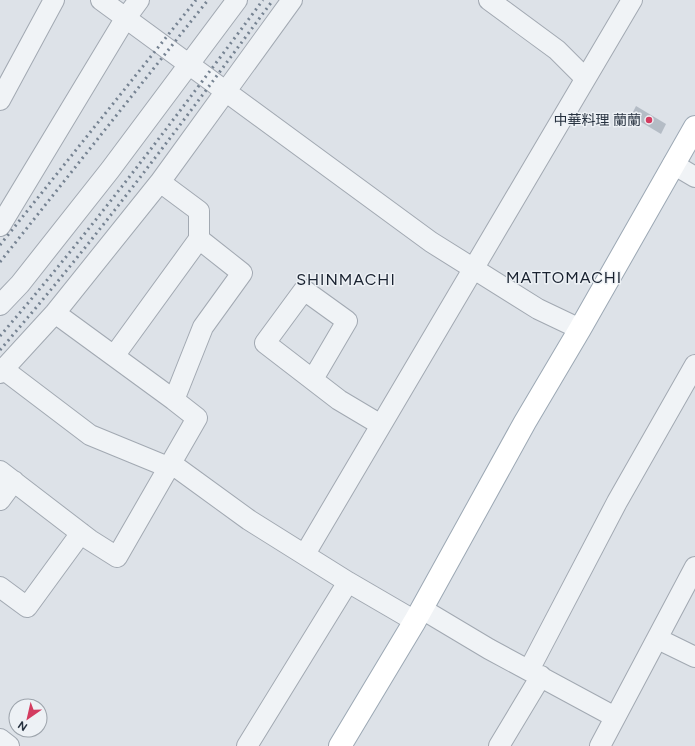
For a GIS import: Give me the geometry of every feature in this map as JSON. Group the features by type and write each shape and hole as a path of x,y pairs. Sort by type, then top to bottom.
{"main road":[{"path":"340,746 418,615 525,422 580,329 695,127"}],"street":[{"path":"0,100 54,0"},
{"path":"100,0 432,242 538,309 580,329"},
{"path":"0,226 125,19 139,0"},
{"path":"0,305 20,284 110,170 236,0"},
{"path":"292,0 224,91 160,182 55,313 2,371 90,435 163,465 172,464 250,520 348,582 535,673 615,717"},
{"path":"489,0 557,50 586,78"},
{"path":"305,554 632,0"},
{"path":"673,164 695,177"},
{"path":"114,356 199,239 199,210 160,182"},
{"path":"174,400 203,327 242,273 199,239"},
{"path":"0,500 7,476 81,533 117,557 172,464 197,418 55,313"},
{"path":"499,746 616,502 695,365"},
{"path":"313,379 339,400 381,425"},
{"path":"0,587 27,607 81,533"},
{"path":"600,746 695,567"},
{"path":"247,746 348,582"},
{"path":"658,639 695,658"},
{"path":"0,739 9,746"}],"building":[{"name":"中華料理 蘭蘭","path":"636,106 666,124 661,134 631,116"}],"railway":[{"path":"0,245 196,0"},
{"path":"0,262 208,0"},
{"path":"0,336 102,212 263,0"},
{"path":"0,350 71,265 174,134 273,0"}],"place":[{"name":"中華料理 蘭蘭","path":"649,120"}],"district":[{"name":"MATTOMACHI","path":"564,277"},
{"name":"SHINMACHI","path":"346,279"}]}
